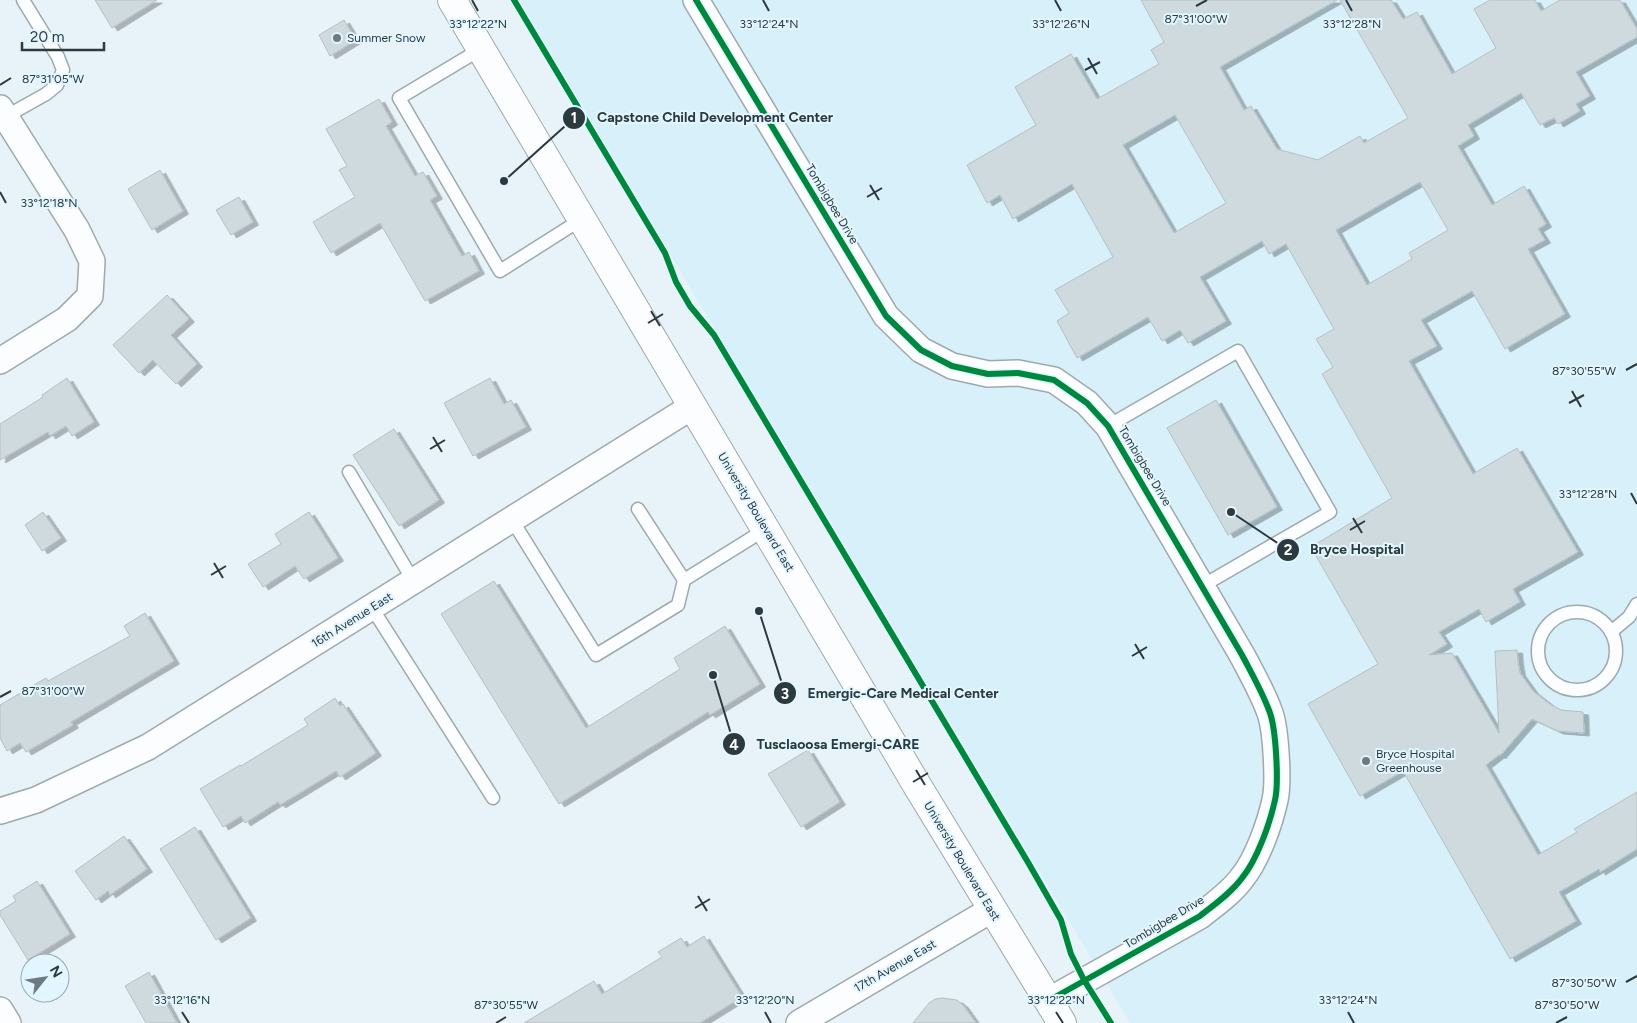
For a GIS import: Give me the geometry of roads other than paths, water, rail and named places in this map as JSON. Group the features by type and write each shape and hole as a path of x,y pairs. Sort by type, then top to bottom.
{"main road":[{"name":"University Boulevard East","path":"452,0 991,910 1055,1012"}],"street":[{"name":"Tombigbee Drive","path":"696,0 886,316 921,350 952,366 988,374 1018,373 1054,380 1087,403 1108,426 1258,684 1271,715 1276,748 1275,799 1259,849 1243,877 1221,899 1200,916 1055,1012"},
{"path":"0,361 67,319 90,296 92,261 77,230 3,112"},
{"name":"16th Avenue East","path":"0,811 36,800 148,747 693,406"},
{"name":"17th Avenue East","path":"799,1023 991,910"},
{"path":"0,1010 8,1023"}],"lane":[{"path":"3,112 46,94 56,85 63,70 58,57 23,0"},
{"path":"481,49 399,98 500,271 582,219"},
{"path":"1108,426 1238,351 1330,512 1202,586"},
{"path":"349,472 414,582"},
{"path":"638,509 684,580"},
{"path":"512,520 596,655 678,605 684,580 766,529"},
{"path":"1611,632 1628,616 1637,604"},
{"path":"372,608 493,798"},
{"path":"1580,612 1592,614 1603,622 1611,632 1616,644 1616,657 1612,669 1604,680 1594,687 1581,690 1568,689 1557,684 1547,676 1540,664 1538,652 1540,639 1546,627 1555,618 1567,613 1580,612"}],"place":[{"name":"Summer Snow","path":"337,38"},
{"name":"Capstone Child Development Center","path":"504,181"},
{"name":"Bryce Hospital","path":"1231,512"},
{"name":"Emergic-Care Medical Center","path":"759,611"},
{"name":"Tusclaoosa Emergi-CARE","path":"713,675"},
{"name":"Bryce Hospital Greenhouse","path":"1366,761"}]}
